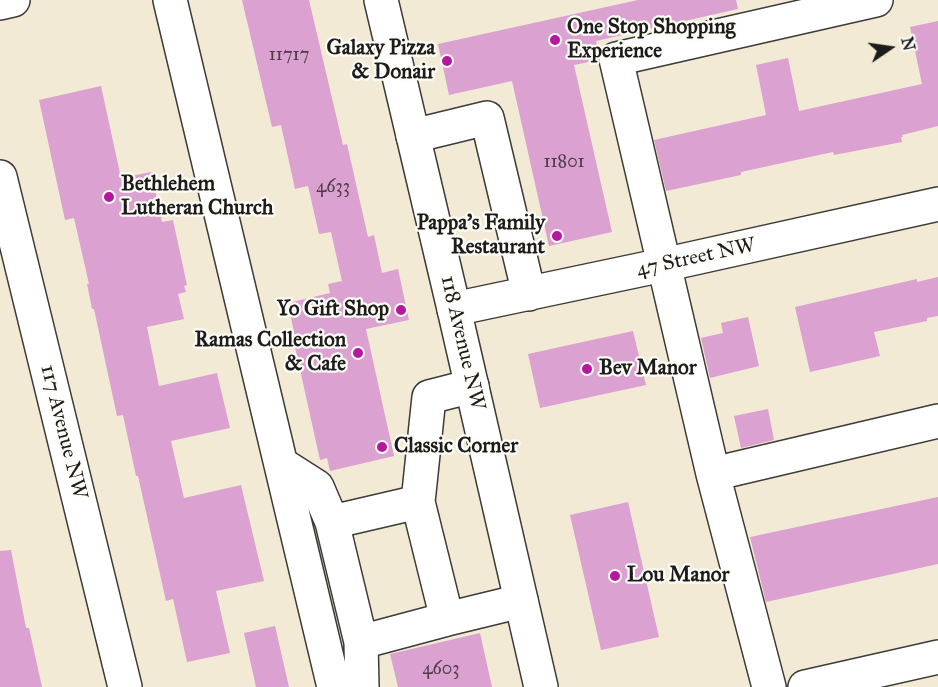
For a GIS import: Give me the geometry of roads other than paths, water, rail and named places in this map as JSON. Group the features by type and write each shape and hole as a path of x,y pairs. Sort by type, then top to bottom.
{"street":[{"path":"0,3 13,0"},
{"path":"170,0 334,687"},
{"path":"768,687 713,474 616,59 876,0"},
{"name":"118 Avenue NW","path":"385,1 413,136 541,687"},
{"path":"413,136 487,118 529,294"},
{"name":"117 Avenue NW","path":"0,177 125,687"},
{"name":"47 Street NW","path":"454,309 938,204"},
{"path":"447,619 418,502 429,397 472,387"},
{"path":"713,474 938,421"},
{"path":"281,464 317,487 332,522 361,642 362,687"},
{"path":"332,522 418,502"},
{"path":"361,642 521,601"},
{"path":"805,687 938,657"}],"place":[{"name":"One Stop Shopping Experience","path":"555,40"},
{"name":"Galaxy Pizza & Donair","path":"447,61"},
{"name":"Bethlehem Lutheran Church","path":"109,197"},
{"name":"Pappa's Family Restaurant","path":"557,236"},
{"name":"Yo Gift Shop","path":"401,310"},
{"name":"Ramas Collection & Cafe","path":"358,353"},
{"name":"Bev Manor","path":"587,369"},
{"name":"Classic Corner","path":"382,447"},
{"name":"Lou Manor","path":"615,576"}]}
